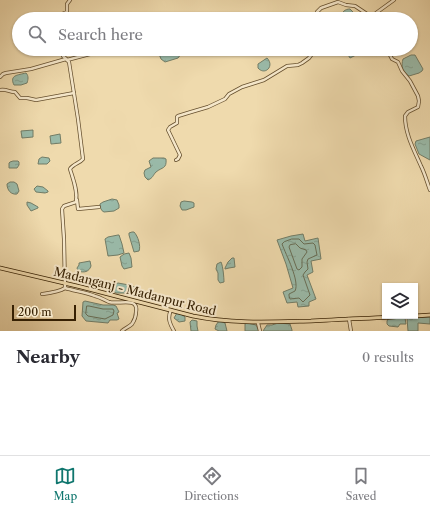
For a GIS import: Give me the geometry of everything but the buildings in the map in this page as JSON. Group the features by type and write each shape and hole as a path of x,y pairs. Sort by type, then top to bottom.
{"main road":[{"name":"Madanganj - Madanpur Road","path":"0,268 210,320 258,323 382,317"},
{"path":"418,316 430,315"}],"street":[{"path":"67,12 67,4 70,0"},
{"path":"377,12 394,0"},
{"path":"317,12 321,8 338,2 355,6 364,12"},
{"path":"63,56 69,62 83,159 70,169 76,191 78,209 99,208"},
{"path":"0,77 6,73 31,69 82,56"},
{"path":"176,160 180,155 168,130 177,122 178,116 208,107 225,99 230,94 242,87 264,80 287,66 298,65 310,56"},
{"path":"390,56 392,59 398,62 419,99 418,107 408,112 405,116 405,126 430,190"},
{"path":"0,90 6,89 11,92 15,92 20,98 36,100 74,93"},
{"path":"65,288 62,209 64,206 76,202 77,200"},
{"path":"42,294 63,290 65,288 94,295 112,303 132,302 135,304 136,308 133,323 122,331"},
{"path":"171,310 169,320 174,331"},
{"path":"349,319 351,331"},
{"path":"258,323 260,331"}],"water":[{"path":"350,9 353,12 343,12"},
{"path":"160,56 180,56 178,58 165,62"},
{"path":"409,56 416,56 423,69 422,71 409,76 403,70 403,59"},
{"path":"267,58 270,67 263,71 258,68 258,64"},
{"path":"26,73 28,77 27,83 14,85 13,77"},
{"path":"33,130 33,137 22,138 21,131"},
{"path":"60,134 61,143 51,144 50,136"},
{"path":"430,137 430,160 419,154 415,144 416,141"},
{"path":"42,157 49,158 50,161 47,164 38,164 39,159"},
{"path":"153,158 166,159 166,165 148,180 144,173 145,170 151,167 149,161"},
{"path":"18,161 19,165 17,168 9,168 9,163"},
{"path":"10,182 17,184 19,191 17,194 11,193 9,190 7,184"},
{"path":"37,186 43,187 48,192 36,192 34,189"},
{"path":"112,199 117,200 119,208 114,211 104,212 101,209 100,204"},
{"path":"184,201 194,203 194,207 182,210 180,206 181,202"},
{"path":"27,202 38,208 31,211 27,205"},
{"path":"134,232 138,238 140,246 139,251 134,252 129,235 129,233"},
{"path":"303,234 305,241 318,238 321,259 311,261 313,272 307,275 316,299 309,302 309,306 298,307 297,302 287,303 283,292 293,288 277,240"},
{"path":"119,235 124,253 108,256 105,239"},
{"path":"129,253 132,267 124,269 120,257"},
{"path":"234,258 235,267 225,269 228,262"},
{"path":"90,261 91,266 88,271 78,271 77,268 79,263"},
{"path":"221,262 224,282 220,283 216,269 217,264"},
{"path":"118,283 135,287 135,290 128,295 124,293 116,293 113,291 113,288"},
{"path":"85,301 116,306 119,312 117,313 119,319 110,320 108,323 86,321 82,316 83,302"},
{"path":"177,313 185,317 185,321 179,322 174,318"},
{"path":"430,317 430,324 418,323 418,331 408,331 407,319 418,319 418,318"},
{"path":"388,319 405,319 406,324 400,324 398,327 389,326 387,321"},
{"path":"192,320 197,321 198,331 191,331 190,322"},
{"path":"219,321 225,323 227,331 219,331 215,329"},
{"path":"278,323 290,324 292,331 263,331 267,325"},
{"path":"245,324 256,325 259,331 245,331"}]}
